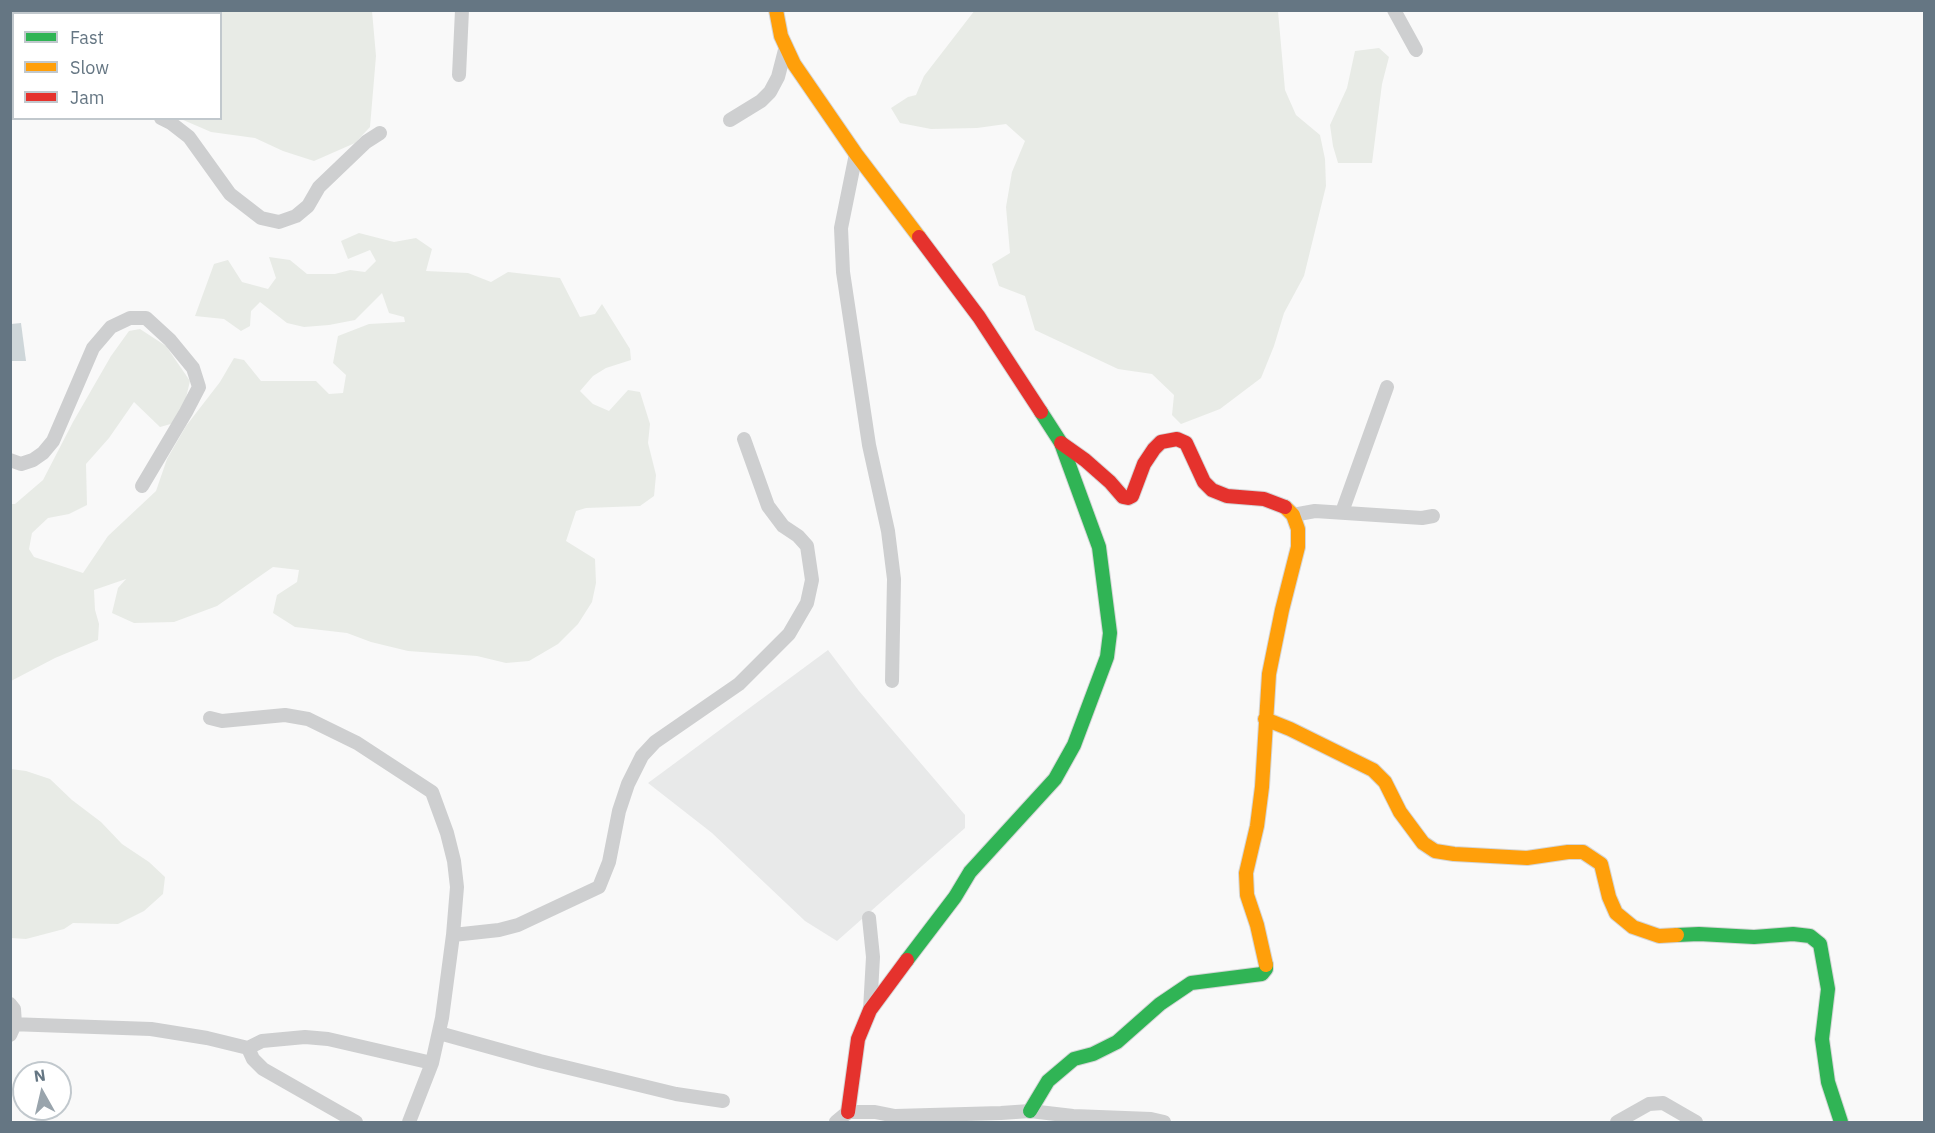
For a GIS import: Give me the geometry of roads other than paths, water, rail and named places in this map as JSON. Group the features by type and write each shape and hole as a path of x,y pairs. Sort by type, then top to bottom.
{"street":[{"path":"459,75 462,10"},
{"path":"776,10 781,36 794,64 856,154 979,317 1061,443 1099,547 1110,633 1107,657 1074,745 1055,779 970,872 956,897 870,1010 858,1039 848,1112"},
{"path":"1394,10 1416,50"},
{"path":"730,120 770,93 778,77 786,46"},
{"path":"166,120 189,137 230,194 261,218 279,222 296,216 308,206 319,187 366,142 380,133"},
{"path":"856,154 841,228 843,272 869,445 891,550 894,579 892,681"},
{"path":"10,460 21,464 33,460 43,453 53,441 93,348 111,327 130,318 146,318 171,340 193,368 199,387 142,486"},
{"path":"1342,512 1387,387"},
{"path":"453,935 499,930 518,925 599,887 609,862 619,811 628,784 642,756 655,742 739,684 789,634 807,603 812,580 807,546 798,536 783,526 768,506 744,439"},
{"path":"1030,1111 1048,1081 1074,1059 1093,1054 1117,1042 1160,1004 1191,983 1262,974 1266,969 1260,936 1246,896 1245,885 1262,787 1269,674 1298,547 1298,529 1293,515 1284,505 1264,499 1227,496 1212,490 1204,482 1186,443 1177,439 1161,442 1154,449 1144,464 1132,496 1128,498 1123,497 1093,467 1061,443"},
{"path":"1293,515 1315,511 1422,518 1433,516"},
{"path":"210,718 222,721 285,715 308,719 357,743 432,792 447,833 457,887 453,935 439,1033 432,1063 409,1122"},
{"path":"1265,719 1373,770 1385,782 1401,812 1423,843 1435,851 1527,858 1584,852 1601,864 1609,897 1616,913 1634,927 1659,936 1699,934 1754,938 1793,934 1810,936 1820,944 1825,964 1828,989 1822,1039 1828,1082 1841,1122"},
{"path":"869,918 873,957 870,1010"},
{"path":"10,1004 14,1009 12,1028 151,1029 207,1038 248,1048 262,1041 305,1037 328,1039 432,1063"},
{"path":"439,1033 540,1061 664,1091 723,1101"},
{"path":"248,1048 253,1059 263,1069 356,1122"},
{"path":"1617,1122 1649,1104 1663,1103 1696,1122"},
{"path":"836,1122 848,1112 875,1112 895,1116 1030,1111 1073,1116 1151,1119 1164,1122"}]}
